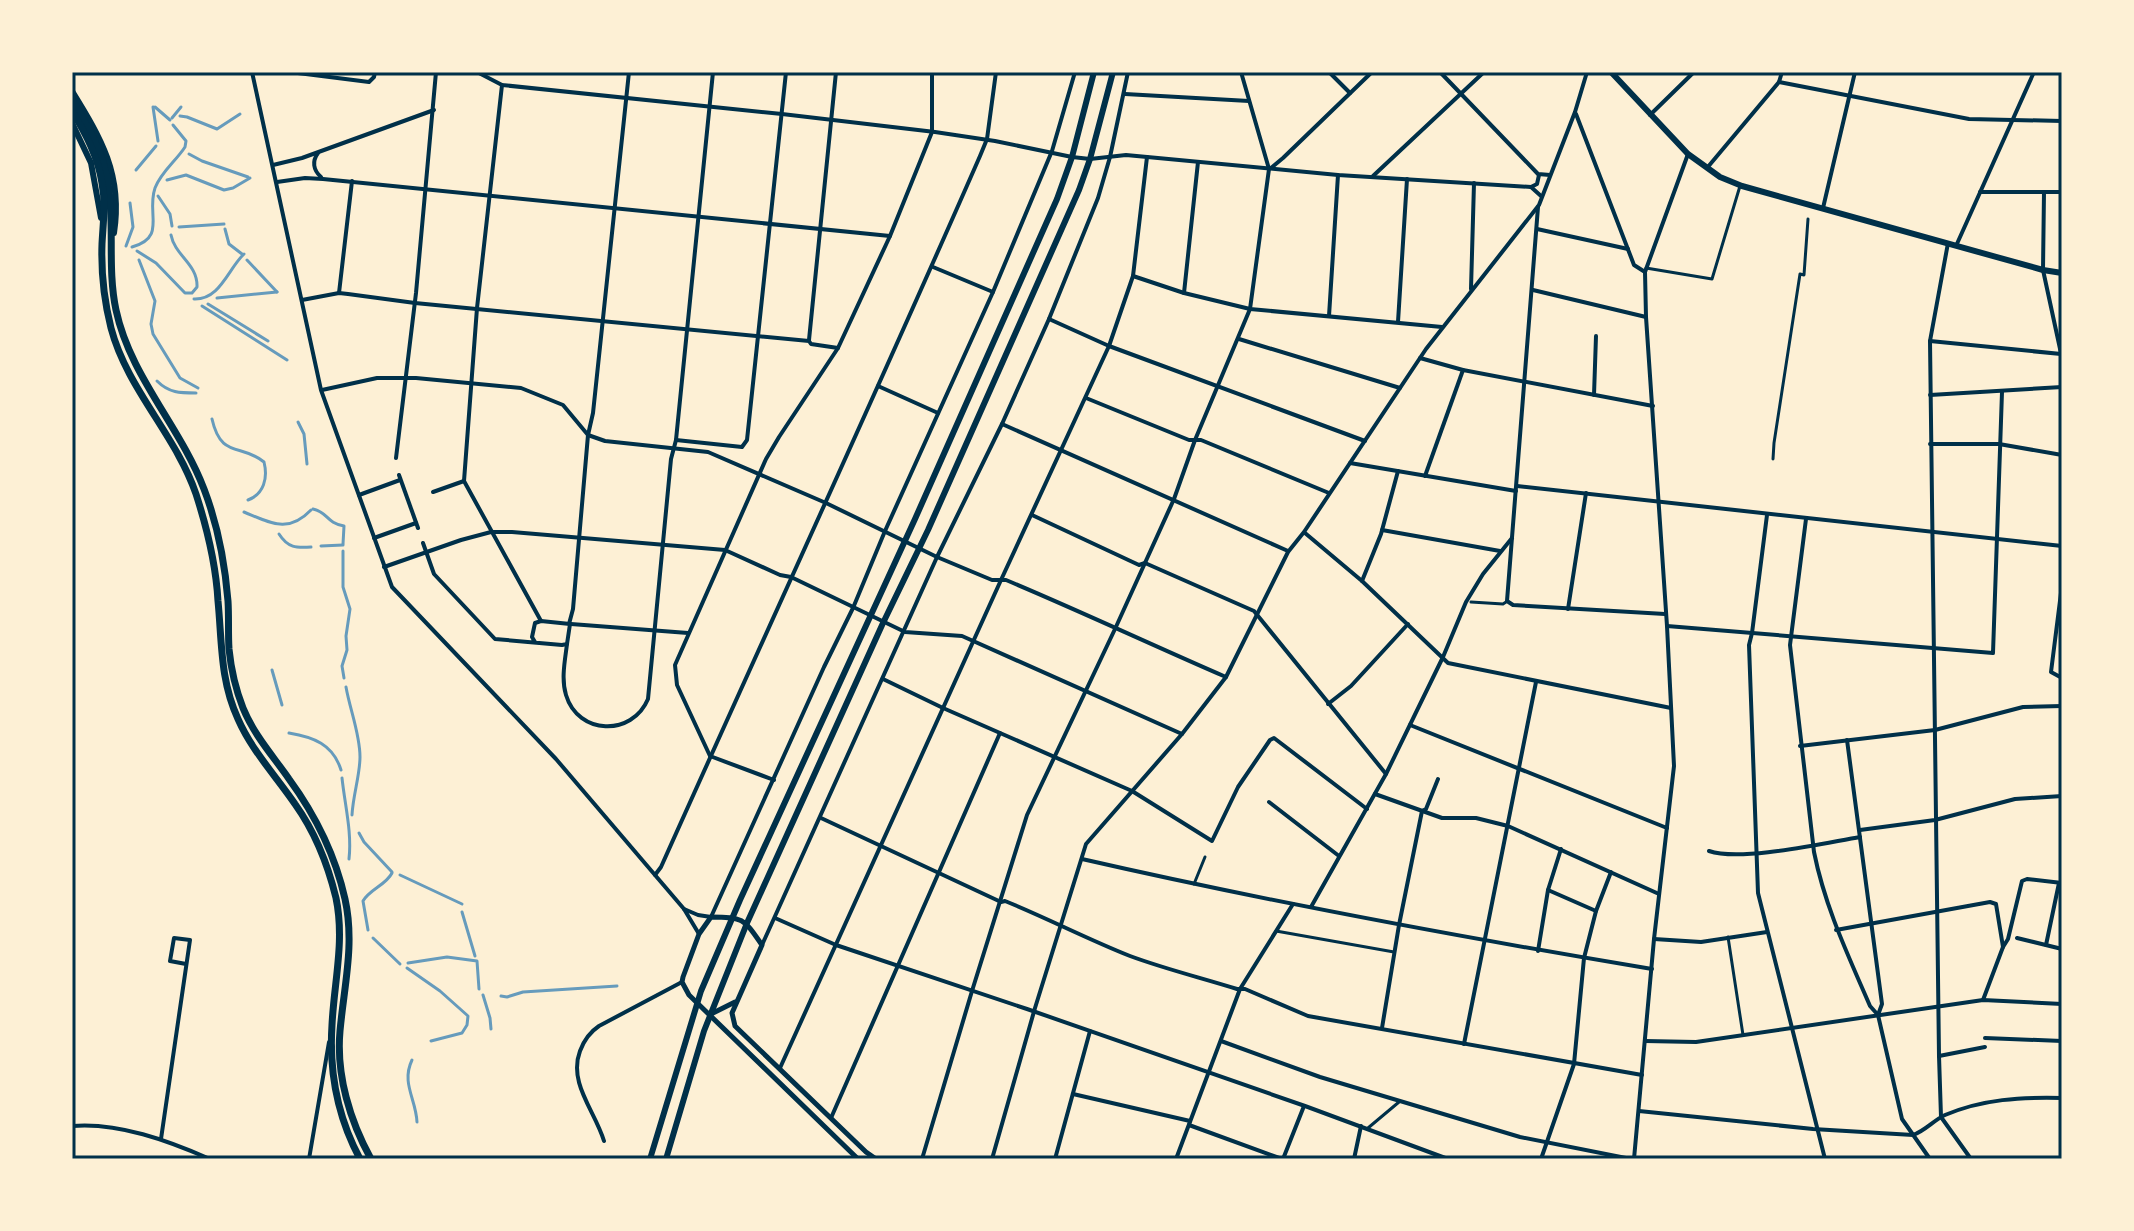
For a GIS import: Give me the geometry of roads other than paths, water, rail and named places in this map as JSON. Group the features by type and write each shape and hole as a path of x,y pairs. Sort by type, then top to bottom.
{"main road":[{"path":"650,1159 697,1003 1051,214 1072,157 1094,72"},
{"path":"666,1159 703,1034 747,923 1079,190 1113,72"},
{"path":"1611,72 1688,154 1720,177 1956,246 2062,273"},
{"path":"72,91 94,127 110,165 115,205 107,244"},
{"path":"72,100 94,139 105,169 110,202 103,280 114,338 126,369 186,471 206,527 218,601 220,651 226,687 237,718 258,755 305,819 328,869 340,923 331,1062 338,1101 360,1159"},
{"path":"72,111 98,163 112,284 123,337 136,367 183,445 203,488 215,525 228,599 229,650 244,710 257,736 319,823 337,866 350,923 340,1060 350,1111 371,1159"},
{"path":"72,123 94,176 107,244"}],"street":[{"path":"254,72 321,390 392,587 528,729 684,909 699,934"},
{"path":"290,72 369,82 375,72"},
{"path":"396,458 415,303 436,72"},
{"path":"477,72 502,85 832,119 987,139 1090,159 1119,155 1338,175 1531,187 1537,184 1538,174 1440,72"},
{"path":"629,72 564,682 567,699 582,719 603,727 629,722 640,713 648,699 713,72"},
{"path":"676,440 742,447 747,440 786,72"},
{"path":"809,341 836,72"},
{"path":"774,780 710,756 675,678 675,665 759,475 779,437 838,348 890,236 932,132 932,72"},
{"path":"655,875 826,503 987,139 996,72"},
{"path":"604,1141 600,1126 581,1090 578,1056 590,1033 599,1026 682,982 699,934 711,917 853,608 993,292 1052,151 1075,72"},
{"path":"876,1159 735,1026 732,1013 937,557 1049,319 1098,198 1128,72"},
{"path":"922,1159 1027,815 1174,499 1195,440 1250,309 1269,169 1241,72"},
{"path":"1329,72 1350,94"},
{"path":"1269,169 1372,72"},
{"path":"1373,176 1484,72"},
{"path":"1507,601 1539,205 1587,72"},
{"path":"1650,115 1694,72"},
{"path":"1707,168 1779,82 1782,72"},
{"path":"1823,208 1855,72"},
{"path":"1956,246 2034,72"},
{"path":"1779,82 1969,119 2062,121"},
{"path":"502,85 477,308 464,481 541,621"},
{"path":"1125,94 1249,101"},
{"path":"273,165 302,158 434,110"},
{"path":"1575,112 1638,269 1712,279 1740,185"},
{"path":"319,151 314,158 314,166 323,179"},
{"path":"1221,1041 1320,1077 1546,1144 1633,1159 1674,766 1660,502 1646,317 1646,270 1688,154"},
{"path":"780,1068 1109,346 1133,276 1147,157"},
{"path":"1184,293 1198,162"},
{"path":"1538,174 1550,175"},
{"path":"1329,316 1338,175"},
{"path":"277,182 305,178 352,181 890,236"},
{"path":"1398,322 1407,179"},
{"path":"339,293 352,181"},
{"path":"1471,292 1474,183"},
{"path":"1531,187 1542,197"},
{"path":"1980,192 2062,192"},
{"path":"1930,341 2062,356 2043,270 2044,192"},
{"path":"992,1159 1033,1012 1086,844 1182,734 1226,677 1288,552 1442,327 1539,205"},
{"path":"1773,459 1800,274 1804,275 1808,220"},
{"path":"1536,229 1628,249"},
{"path":"1948,243 1930,341 1939,1056 1941,1117 1971,1159"},
{"path":"932,266 993,292"},
{"path":"1133,276 1184,293 1250,309 1442,327"},
{"path":"1533,290 1646,317"},
{"path":"302,300 339,293 809,341 811,344 838,348"},
{"path":"1049,319 1109,346 1365,441"},
{"path":"1594,395 1596,336"},
{"path":"1239,339 1400,388"},
{"path":"1420,358 1463,370 1653,406"},
{"path":"1425,476 1463,370"},
{"path":"321,390 377,378 521,388 563,405 588,435 605,441 708,452 826,503 937,557 992,580 1006,580 1096,617 1115,629 1226,677"},
{"path":"878,386 938,413"},
{"path":"1930,395 2062,387"},
{"path":"1667,626 1993,653 2002,392"},
{"path":"1086,397 1329,493"},
{"path":"1002,424 1288,552"},
{"path":"1930,444 1999,444 2062,455"},
{"path":"1350,463 1517,488 1586,492 1767,515 2062,546"},
{"path":"1362,581 1382,530 1398,471"},
{"path":"359,495 400,477 417,526 374,538"},
{"path":"433,492 464,481"},
{"path":"1568,609 1586,492"},
{"path":"408,501 418,497"},
{"path":"1032,515 1139,565 1145,563 1254,611 1386,774"},
{"path":"1767,515 1749,645 1757,890 1825,1159"},
{"path":"1806,519 1790,645 1818,874 1836,930 1870,1006 1878,1015 1902,1119 1930,1159"},
{"path":"1382,530 1500,551"},
{"path":"384,567 491,532 725,550 791,577 905,632 962,636 1182,734"},
{"path":"1304,532 1362,581 1448,663 1671,708"},
{"path":"1311,907 1386,774 1466,602 1483,574 1512,538"},
{"path":"423,543 434,574 495,639 567,644"},
{"path":"2062,585 2051,672 2062,678"},
{"path":"1507,601 1513,605 1666,614"},
{"path":"1471,602 1503,604 1507,601"},
{"path":"535,642 532,629 535,623 541,621 688,633"},
{"path":"1328,704 1351,686 1408,624"},
{"path":"883,679 1132,791 1212,841 1238,787 1270,740 1277,738 1367,809"},
{"path":"1464,1044 1536,682"},
{"path":"1800,746 1935,730 2023,707 2062,706"},
{"path":"1410,725 1667,828"},
{"path":"831,1118 1000,733"},
{"path":"1847,740 1882,1004 1878,1015"},
{"path":"1382,1029 1422,811 1426,809 1438,779"},
{"path":"1375,794 1449,819 1476,818 1508,826 1659,894"},
{"path":"1859,830 1935,820 2015,799 2062,796"},
{"path":"1269,802 1339,856"},
{"path":"821,818 1001,902 1052,920 1133,957 1240,989 1308,1016 1642,1075"},
{"path":"1709,851 1721,855 1756,853 1860,837"},
{"path":"1538,951 1548,890 1561,849"},
{"path":"1194,884 1205,857"},
{"path":"1082,859 1399,925 1652,969"},
{"path":"1541,1159 1574,1064 1584,958 1596,911 1611,872"},
{"path":"1983,1000 2008,939 2022,881 2027,879 2061,883 2046,945"},
{"path":"1548,890 1596,911"},
{"path":"1836,930 1990,902 1996,904 2003,947"},
{"path":"1176,1159 1240,989 1293,904"},
{"path":"684,909 698,915 733,917 747,923 762,945"},
{"path":"775,918 836,945 1368,1128 1448,1159"},
{"path":"1276,931 1394,952"},
{"path":"1654,939 1701,942 1767,932"},
{"path":"1728,937 1743,1035"},
{"path":"161,1139 190,940 174,938 170,961 186,964"},
{"path":"2017,938 2062,949"},
{"path":"682,982 689,995 858,1159"},
{"path":"1645,1041 1696,1042 1983,1000 2062,1004"},
{"path":"711,1014 735,1002"},
{"path":"309,1159 332,1024"},
{"path":"1055,1159 1090,1031"},
{"path":"1985,1038 2062,1041"},
{"path":"1939,1056 1985,1047"},
{"path":"1073,1094 1190,1123 1282,1159 1305,1106"},
{"path":"1639,1111 1913,1135 1941,1117 1996,1101 2015,1097 2062,1098"},
{"path":"1368,1128 1401,1101"},
{"path":"72,1126 101,1126 161,1139 210,1159"},
{"path":"1354,1159 1361,1126"}],"waterway":[{"path":"153,107 158,141"},
{"path":"155,107 170,120"},
{"path":"172,118 181,107"},
{"path":"180,116 217,129 240,114"},
{"path":"132,247 149,237 155,188 185,147 186,141 173,125"},
{"path":"136,170 156,146"},
{"path":"189,154 248,177"},
{"path":"167,180 186,175 224,190 250,178"},
{"path":"158,196 170,214 172,226"},
{"path":"126,246 133,227 130,203"},
{"path":"179,227 224,224"},
{"path":"225,229 229,244 242,254"},
{"path":"137,251 156,263 185,293 192,293 197,287 194,272 171,235"},
{"path":"194,299 203,298 217,289 244,254"},
{"path":"139,260 155,301 151,324 153,334 180,378 198,388"},
{"path":"247,260 277,292"},
{"path":"217,298 277,292"},
{"path":"208,304 268,341"},
{"path":"202,306 287,360"},
{"path":"157,381 175,392 196,393"},
{"path":"212,419 216,432 226,445 264,462 264,485 258,494 248,500"},
{"path":"298,422 304,434 307,464"},
{"path":"313,509 344,526 343,544"},
{"path":"244,512 271,523 287,524 311,510"},
{"path":"279,534 293,546 311,547"},
{"path":"321,546 343,545"},
{"path":"343,551 343,587 350,609 347,650 342,666 344,678"},
{"path":"272,670 282,705"},
{"path":"346,687 360,748 352,815"},
{"path":"289,733 321,743 333,754 341,770"},
{"path":"342,778 349,829 349,859"},
{"path":"359,833 392,872"},
{"path":"368,930 363,901 392,873"},
{"path":"400,875 462,904"},
{"path":"462,912 475,956"},
{"path":"373,938 400,964"},
{"path":"408,963 447,957 477,961 479,989"},
{"path":"407,968 468,1016 462,1033 431,1041"},
{"path":"501,996 617,986"},
{"path":"483,995 491,1029"},
{"path":"412,1060 408,1084 417,1122"}]}
